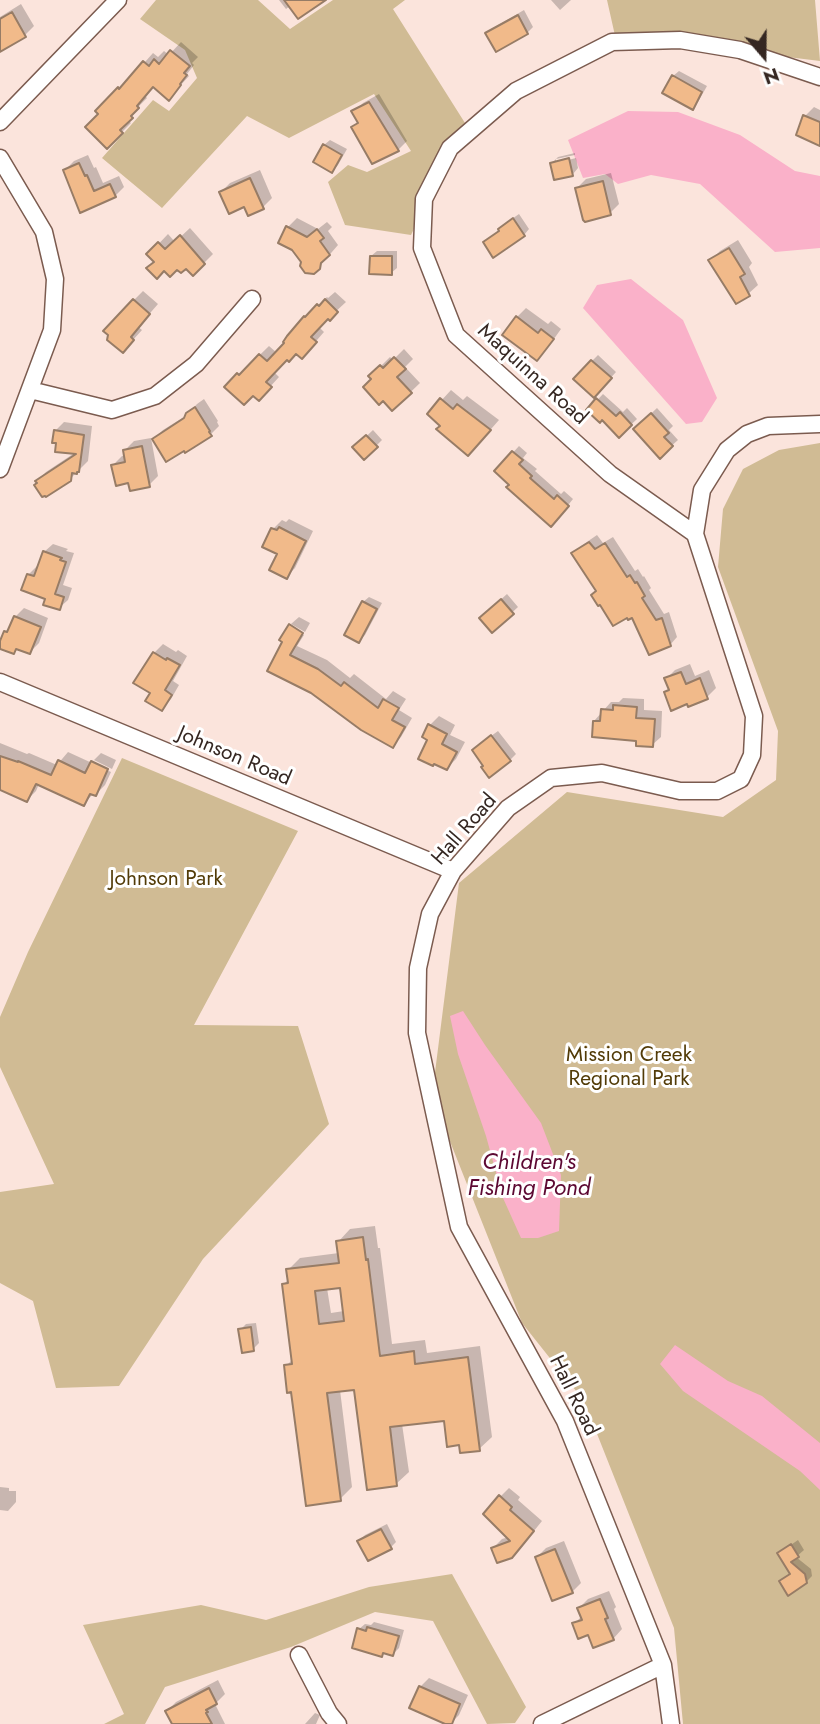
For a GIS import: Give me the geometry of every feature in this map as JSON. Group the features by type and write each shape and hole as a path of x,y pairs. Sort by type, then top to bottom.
{"street":[{"path":"0,122 118,0"},
{"name":"Maquinna Road","path":"695,534 610,474 456,335 422,248 424,199 450,148 516,91 612,42 680,40 740,50 820,78"},
{"path":"0,158 44,232 55,279 52,330 0,469"},
{"path":"30,390 111,410 155,396 196,364 252,299"},
{"name":"Hall Road","path":"671,1724 663,1665 565,1421 459,1227 417,1033 418,968 430,914 453,871 508,808 551,778 602,773 680,791 716,791 741,779 752,755 754,716 695,534 702,491 727,450 747,434 768,426 820,424"},
{"name":"Johnson Road","path":"0,682 453,871"},
{"path":"299,1655 329,1713 338,1724"},
{"path":"542,1724 663,1665"}],"green space":[{"path":"156,0 258,0 290,29 333,0 405,0 393,9 465,123 411,235 345,225 328,182 348,165 367,172 411,151 374,94 289,138 247,116 162,208 102,158 153,100 169,111 197,78 185,50 140,19"},
{"path":"607,0 815,0 820,61 616,40"},
{"name":"Mission Creek Regional Park","path":"820,443 820,1724 683,1724 674,1628 584,1401 522,1323 432,1096 459,883 567,792 723,817 776,780 778,731 718,567 723,509 743,469 779,450"},
{"name":"Johnson Park","path":"122,758 298,831 194,1025 298,1026 329,1124 203,1259 119,1386 56,1388 33,1301 0,1283 0,1192 54,1184 0,1067 0,1017 28,952"},
{"path":"452,1574 526,1707 515,1723 487,1724 433,1621 375,1612 291,1647 165,1687 145,1724 104,1724 124,1714 83,1625 201,1605 266,1620 369,1587"}],"water":[{"path":"628,111 678,112 740,135 795,171 820,176 820,248 775,252 700,184 651,175 618,184 605,174 583,178 568,140"},
{"path":"631,279 683,320 717,398 702,422 686,424 583,308 597,285"},
{"name":"Children's Fishing Pond","path":"463,1011 541,1123 561,1175 559,1231 538,1238 521,1238 503,1198 486,1136 458,1054 450,1016"},
{"path":"675,1345 728,1381 762,1396 820,1443 820,1490 800,1471 683,1391 660,1364"}],"building":[{"path":"284,0 326,0 298,19"},
{"path":"12,12 26,37 0,52 0,19"},
{"path":"518,15 528,34 496,52 485,33"},
{"path":"170,50 190,66 184,73 187,75 181,85 169,101 153,87 137,106 139,108 131,116 133,118 120,130 123,133 107,149 85,127 98,114 95,111 143,61 149,66 154,59 159,64"},
{"path":"672,75 702,92 693,110 662,93"},
{"path":"369,102 399,151 372,164 351,127 358,123 351,111"},
{"path":"803,115 820,122 820,146 796,135"},
{"path":"323,144 342,155 332,173 313,162"},
{"path":"569,158 573,176 554,180 550,163"},
{"path":"79,163 94,191 110,184 116,197 80,213 63,170"},
{"path":"250,178 264,209 248,216 244,207 229,214 219,192"},
{"path":"603,181 611,215 585,222 575,188"},
{"path":"513,218 525,236 493,258 483,242"},
{"path":"286,226 307,237 317,229 324,238 320,241 330,255 314,274 305,273 292,250 278,243"},
{"path":"180,235 205,264 193,276 186,269 181,273 177,270 170,277 164,271 157,279 146,268 154,262 146,254 158,242 165,249"},
{"path":"729,248 745,274 740,277 750,296 736,304 708,260"},
{"path":"370,256 392,256 392,275 369,274"},
{"path":"133,299 150,314 131,337 134,340 123,353 107,340 108,335 103,331"},
{"path":"325,299 338,312 311,337 317,342 302,359 296,354 266,382 272,387 259,401 253,396 244,405 224,387 259,354 267,361 304,316"},
{"path":"516,316 538,333 541,329 554,339 537,361 502,335"},
{"path":"394,357 406,369 397,377 412,393 392,411 383,401 379,405 363,387 371,379 368,376 380,365 383,368"},
{"path":"591,360 612,378 594,398 573,379"},
{"path":"440,398 453,409 457,404 491,430 468,456 436,429 440,426 427,414"},
{"path":"596,398 616,416 620,412 632,425 619,438 602,420 600,423 586,410"},
{"path":"195,407 212,436 166,462 152,439 184,418 186,413"},
{"path":"651,413 669,433 664,437 673,446 660,459 633,429"},
{"path":"54,430 84,435 79,472 72,473 71,481 42,497 34,485 37,483 35,481 76,454 55,452 56,443 52,443"},
{"path":"366,435 378,447 364,460 352,447"},
{"path":"142,446 150,487 130,491 128,483 116,486 111,465 125,462 123,450"},
{"path":"512,451 523,460 519,464 532,476 530,478 554,499 557,495 569,506 551,527 506,487 509,485 494,471"},
{"path":"279,527 306,541 287,579 269,570 277,554 262,547 271,528 277,530"},
{"path":"589,542 595,549 605,543 627,577 630,575 635,583 637,582 645,596 642,598 656,620 662,618 671,646 649,655 632,618 613,626 591,595 596,591 571,553"},
{"path":"43,551 66,562 55,594 64,597 60,610 43,605 45,599 21,590 27,574 34,576"},
{"path":"501,599 514,614 492,633 479,618"},
{"path":"362,601 377,609 359,643 344,635"},
{"path":"14,616 41,627 30,654 16,649 14,654 0,649 4,631 7,632"},
{"path":"289,624 303,633 290,655 318,669 341,686 344,682 378,708 383,699 399,708 392,720 405,727 393,748 361,730 311,693 267,671 282,642 279,640"},
{"path":"153,652 180,665 165,690 172,695 162,711 145,701 150,693 133,683"},
{"path":"681,672 686,684 700,678 708,699 671,711 664,692 669,690 664,678"},
{"path":"613,705 637,707 636,718 655,719 653,747 636,746 636,741 592,737 593,721 600,721 601,709 613,710"},
{"path":"428,724 447,734 442,744 457,752 447,770 418,759 427,740 422,737"},
{"path":"491,735 511,761 489,778 472,750"},
{"path":"0,756 51,775 58,760 85,773 91,761 108,769 96,796 90,794 84,806 36,784 27,802 0,790"},
{"path":"363,1237 380,1356 414,1351 415,1364 468,1357 480,1451 460,1453 459,1445 447,1447 444,1421 390,1427 397,1486 367,1490 354,1390 327,1393 341,1501 306,1506 291,1392 287,1393 284,1365 292,1364 282,1284 288,1283 286,1269 339,1263 336,1241","holes":["340,1288 344,1321 319,1324 315,1291"]},
{"path":"251,1327 254,1351 242,1353 238,1329"},
{"path":"499,1495 512,1507 510,1510 534,1531 512,1558 497,1563 491,1548 510,1541 483,1514"},
{"path":"381,1529 392,1549 368,1561 357,1541"},
{"path":"791,1544 799,1557 791,1562 805,1574 807,1583 788,1596 779,1581 790,1574 777,1553"},
{"path":"555,1549 573,1593 552,1601 535,1557"},
{"path":"600,1599 614,1640 593,1648 588,1635 578,1639 572,1623 582,1620 577,1608"},
{"path":"367,1627 399,1636 393,1656 383,1653 382,1657 352,1648 357,1628 366,1631"},
{"path":"419,1686 460,1704 452,1724 445,1724 409,1708"},
{"path":"209,1688 217,1704 206,1710 212,1724 172,1724 165,1711"}]}
